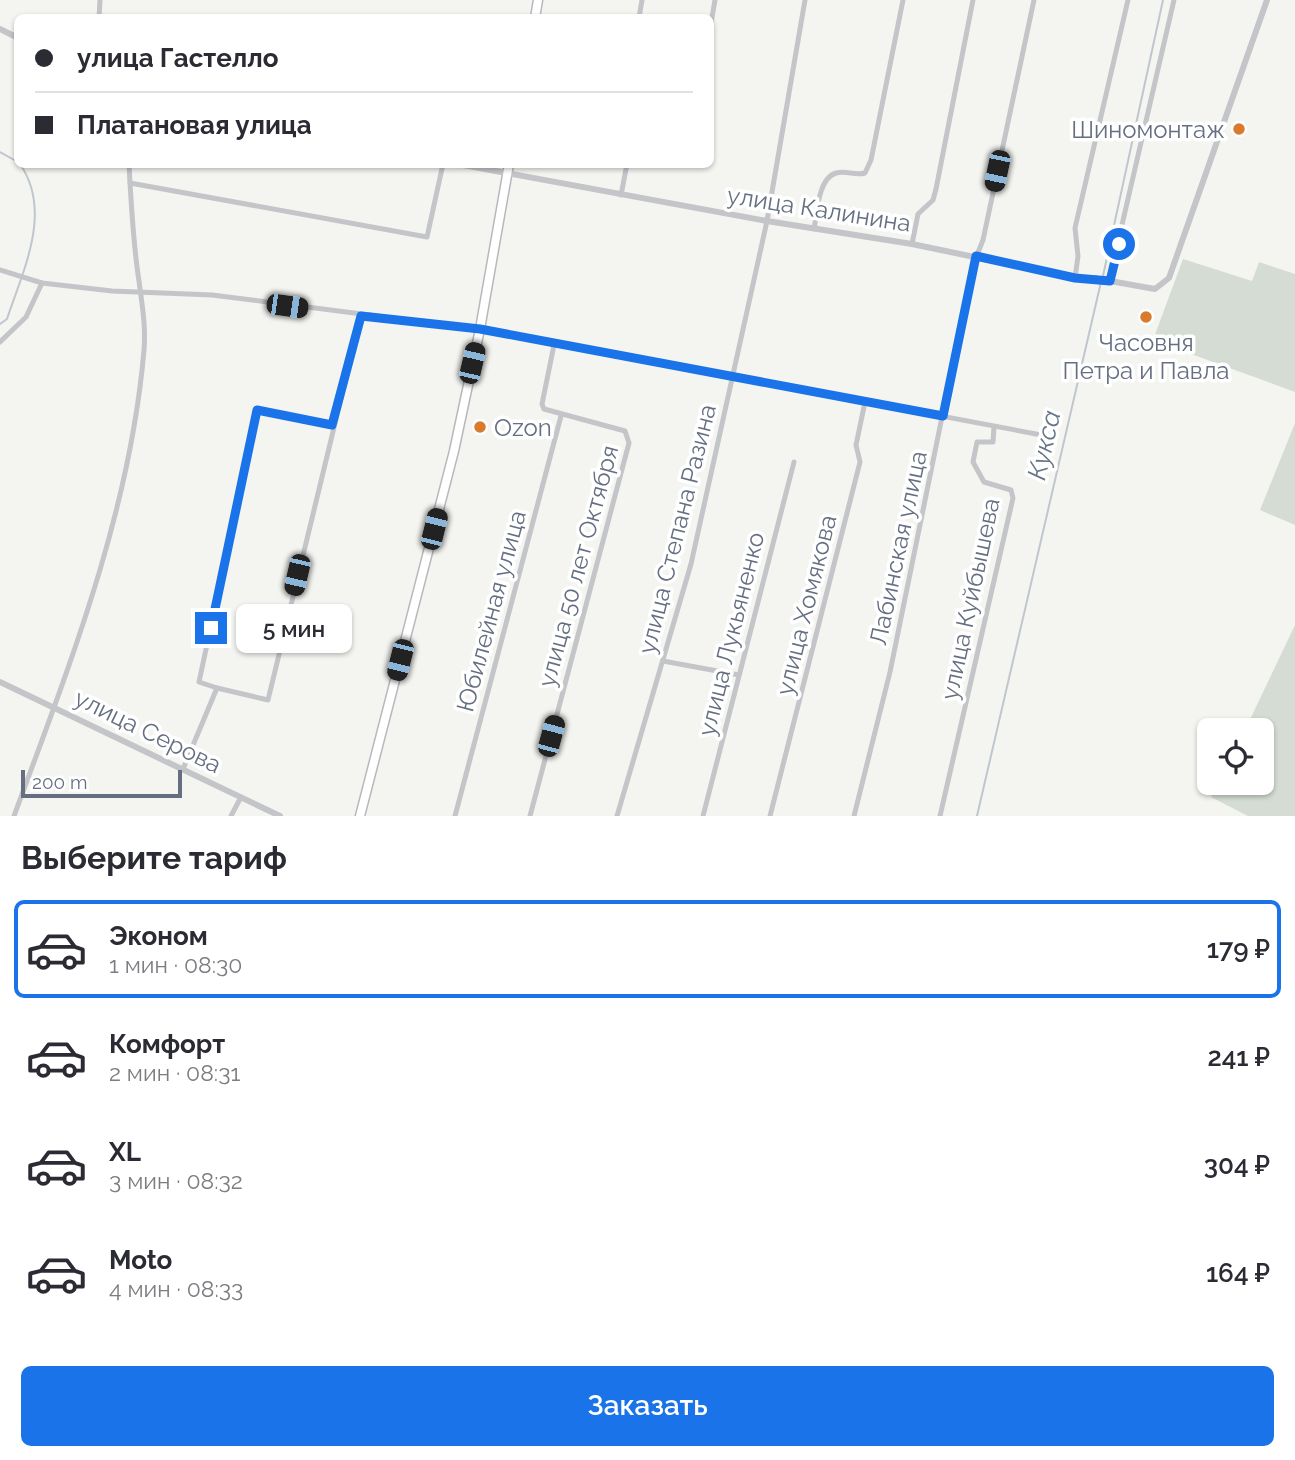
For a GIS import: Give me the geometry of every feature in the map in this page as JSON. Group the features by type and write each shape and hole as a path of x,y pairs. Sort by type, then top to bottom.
{"main road":[{"path":"360,816 454,451 480,329 508,169"}],"street":[{"name":"улица Степана Разина","path":"617,816 691,564 767,221 805,0"},
{"path":"814,229 823,186 829,177 837,172 865,173 871,160 904,0"},
{"path":"912,244 918,214 933,200 936,189 974,0"},
{"name":"Лабинская улица","path":"854,816 890,672 976,256 983,240 1034,0"},
{"path":"1075,278 1078,256 1075,228 1128,0"},
{"path":"1107,281 1174,0"},
{"name":"улица Калинина","path":"508,169 621,195 912,244 1075,278 1093,278 1155,289 1169,278 1267,0"},
{"path":"14,816 106,557 126,474 144,349 144,311 129,168"},
{"path":"130,183 427,237 442,168"},
{"path":"621,195 626,168"},
{"path":"0,270 42,284 112,291 212,295 480,329 1052,438"},
{"path":"0,342 26,317 42,284"},
{"path":"332,425 257,410 199,682 268,700 332,425 361,316"},
{"path":"554,345 541,404 544,409 561,416"},
{"name":"улица Хомякова","path":"770,816 860,462 856,445 866,402"},
{"name":"Юбилейная улица","path":"455,816 561,416"},
{"name":"улица 50 лет Октября","path":"530,816 629,443 625,431 561,416"},
{"name":"улица Куйбышева","path":"940,816 1013,498 1010,490 984,482 974,467 975,445 978,442 993,442 994,427"},
{"name":"улица Лукьяненко","path":"703,816 794,462"},
{"path":"663,661 739,675"},
{"name":"улица Серова","path":"0,682 280,816"},
{"path":"183,769 216,688"},
{"path":"231,816 241,797"}],"shaded area":[{"path":"1183,259 1252,281 1259,262 1295,274 1295,392 1153,340"},
{"path":"1295,423 1295,525 1260,510"},
{"path":"1295,625 1295,816 1248,816 1211,797 1274,795 1274,718 1251,718"}],"waterway":[{"name":"Кукса","path":"1103,276 1163,0"},
{"name":"Кукса","path":"0,152 14,160"},
{"name":"Кукса","path":"0,324 7,319 27,261 35,221 30,182 22,168"},
{"name":"Кукса","path":"977,816 1101,282"}],"place":[{"name":"Шиномонтаж","path":"1239,129"},
{"name":"Часовня Петра и Павла","path":"1146,317"},
{"name":"Ozon","path":"480,427"}],"route":[{"path":"211,628 257,410 332,425 361,316 480,329 943,416 976,256 1075,278 1110,281 1119,244"}]}
